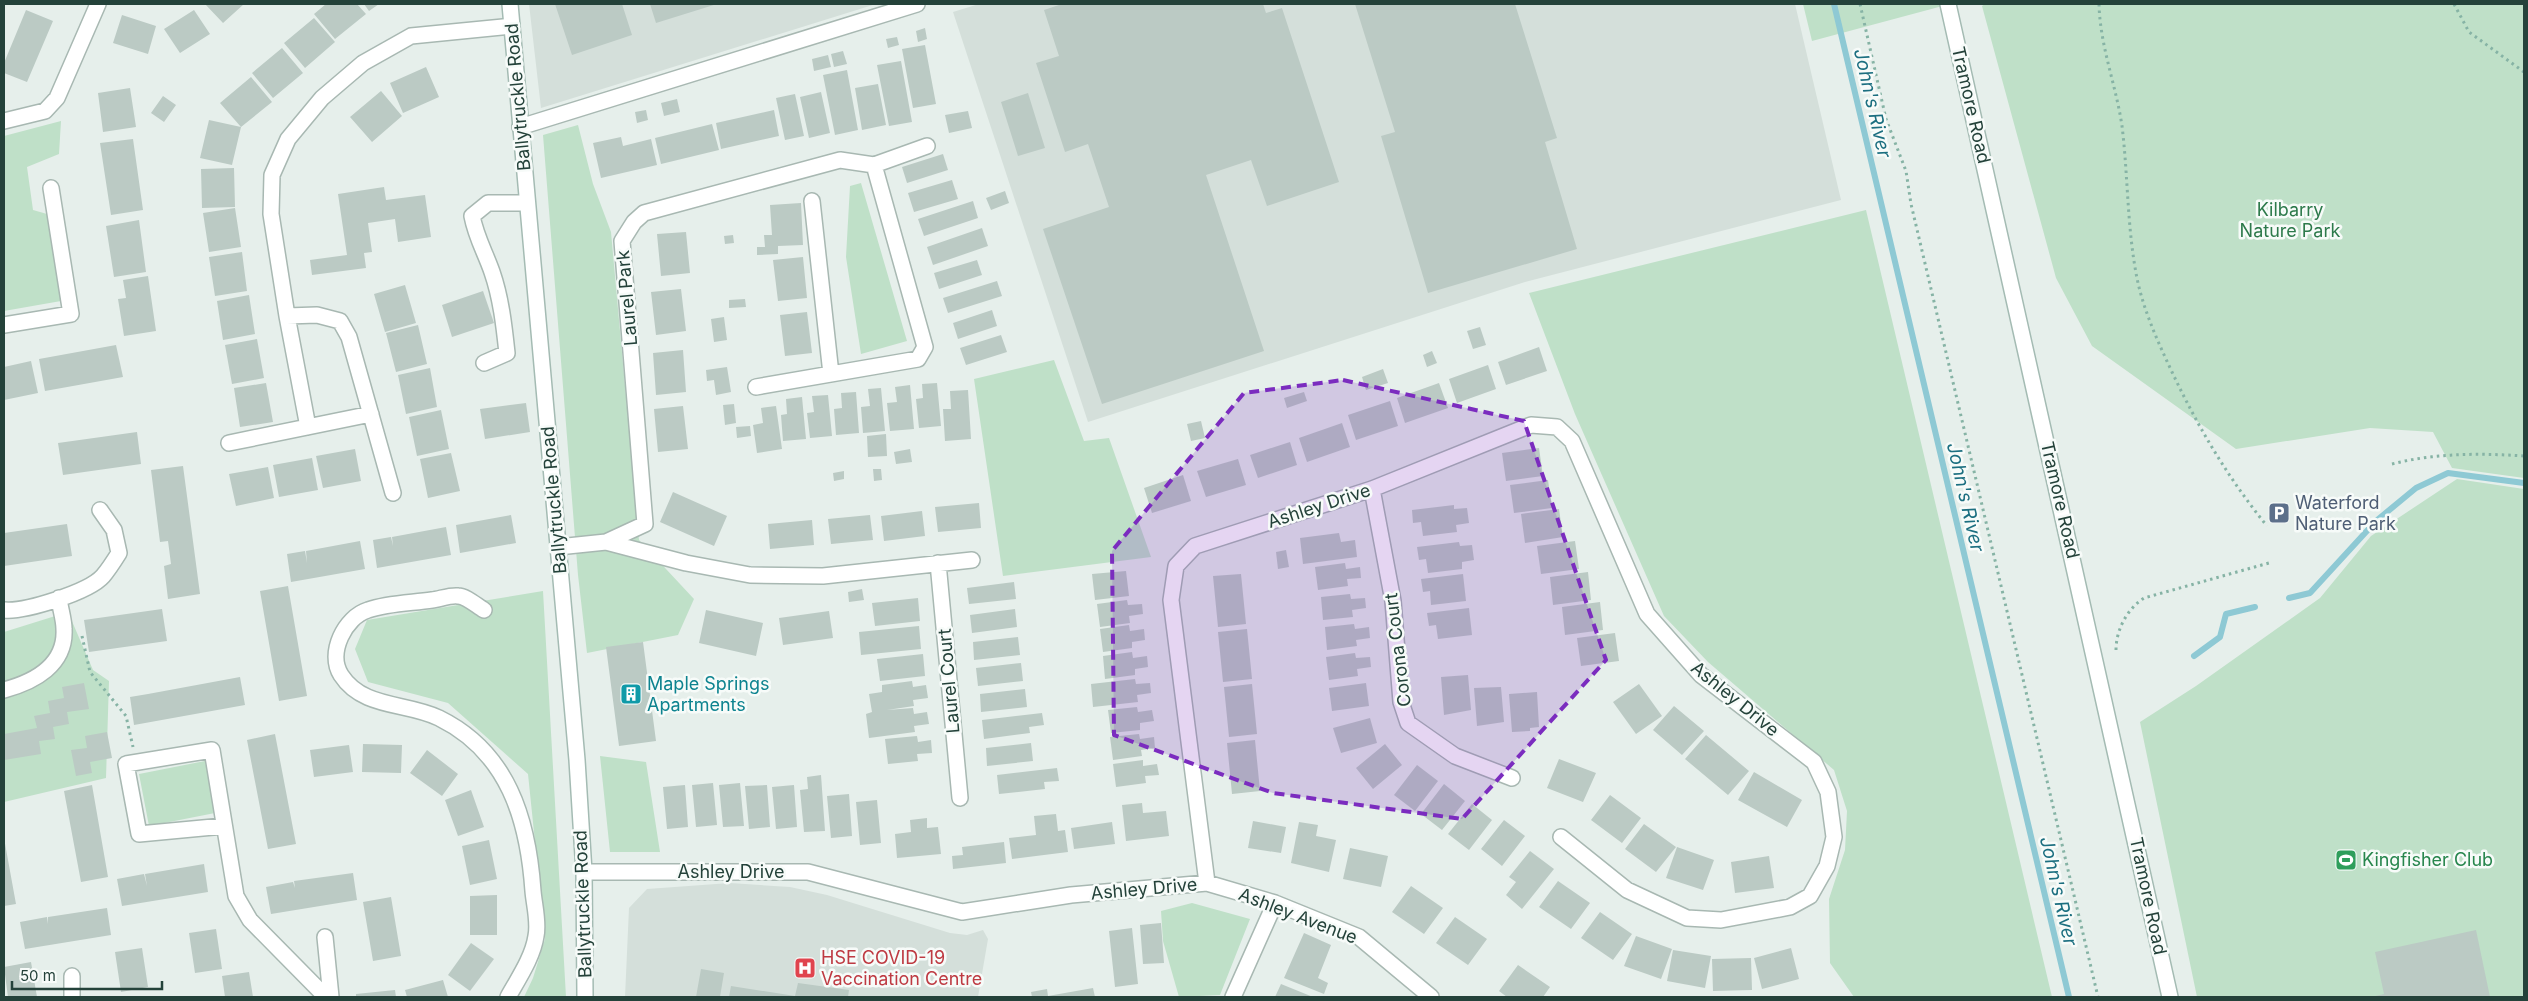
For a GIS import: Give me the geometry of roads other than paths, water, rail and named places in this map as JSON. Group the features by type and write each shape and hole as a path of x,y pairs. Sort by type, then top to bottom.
{"street":[{"path":"4,121 45,111 57,98 98,4"},
{"name":"Ballytruckle Road","path":"510,4 577,760 584,872 585,997"},
{"path":"520,127 917,4"},
{"name":"Tramore Road","path":"1948,4 2170,997"},
{"path":"308,427 287,316 271,214 272,175 288,139 322,98 363,63 411,36 512,26"},
{"name":"Laurel Park","path":"558,547 606,542 645,524 622,241 634,222 644,213 840,160 874,165 928,146"},
{"path":"756,387 918,359 925,347 874,165"},
{"path":"4,325 71,314 51,188"},
{"path":"812,200 831,374"},
{"path":"484,363 507,353 502,310 491,270 476,235 472,216 488,203 527,203"},
{"path":"287,316 317,315 340,321 349,338 393,494"},
{"path":"229,442 370,414"},
{"name":"Ashley Drive","path":"584,872 808,872 962,912 1071,896 1206,883 1171,600 1176,566 1195,546 1372,489 1532,425 1557,427 1572,441 1647,614 1701,675 1814,762 1828,792 1834,837 1827,866 1810,896 1790,907 1720,920 1687,918 1627,890 1561,837"},
{"name":"Corona Court","path":"1372,489 1393,601 1401,702 1408,723 1455,756 1512,778"},
{"path":"4,610 15,611 74,594 102,577 119,553 114,530 100,510"},
{"name":"Laurel Park","path":"606,542 686,563 750,575 823,576 972,560"},
{"name":"Laurel Court","path":"938,563 960,798"},
{"path":"484,610 459,596 367,610 351,622 340,634 337,652 340,674 356,693 375,701 401,706 438,718 471,737 492,760 509,785 523,820 531,860 536,936 522,973 508,997"},
{"path":"4,690 39,676 56,661 63,646 64,629 59,598"},
{"path":"224,826 139,834 126,764 212,750 236,896 250,920 326,997"},
{"name":"Ashley Avenue","path":"1206,883 1274,903 1359,937 1431,997"},
{"path":"1233,997 1274,903"},
{"path":"325,937 331,997"},
{"path":"72,976 72,997"}],"waterway":[{"name":"John's River","path":"1834,4 2069,997"},
{"path":"2289,598 2310,593 2376,521 2416,488 2448,473 2524,483"},
{"path":"2194,656 2220,637 2226,614 2255,607"}],"place":[{"name":"Waterford Nature Park","path":"2279,513"},
{"name":"Maple Springs Apartments","path":"631,694"},
{"name":"Kingfisher Club","path":"2346,860"},
{"name":"HSE COVID-19 Vaccination Centre","path":"805,968"}],"park label":[{"name":"Kilbarry Nature Park","path":"2290,220"}]}
